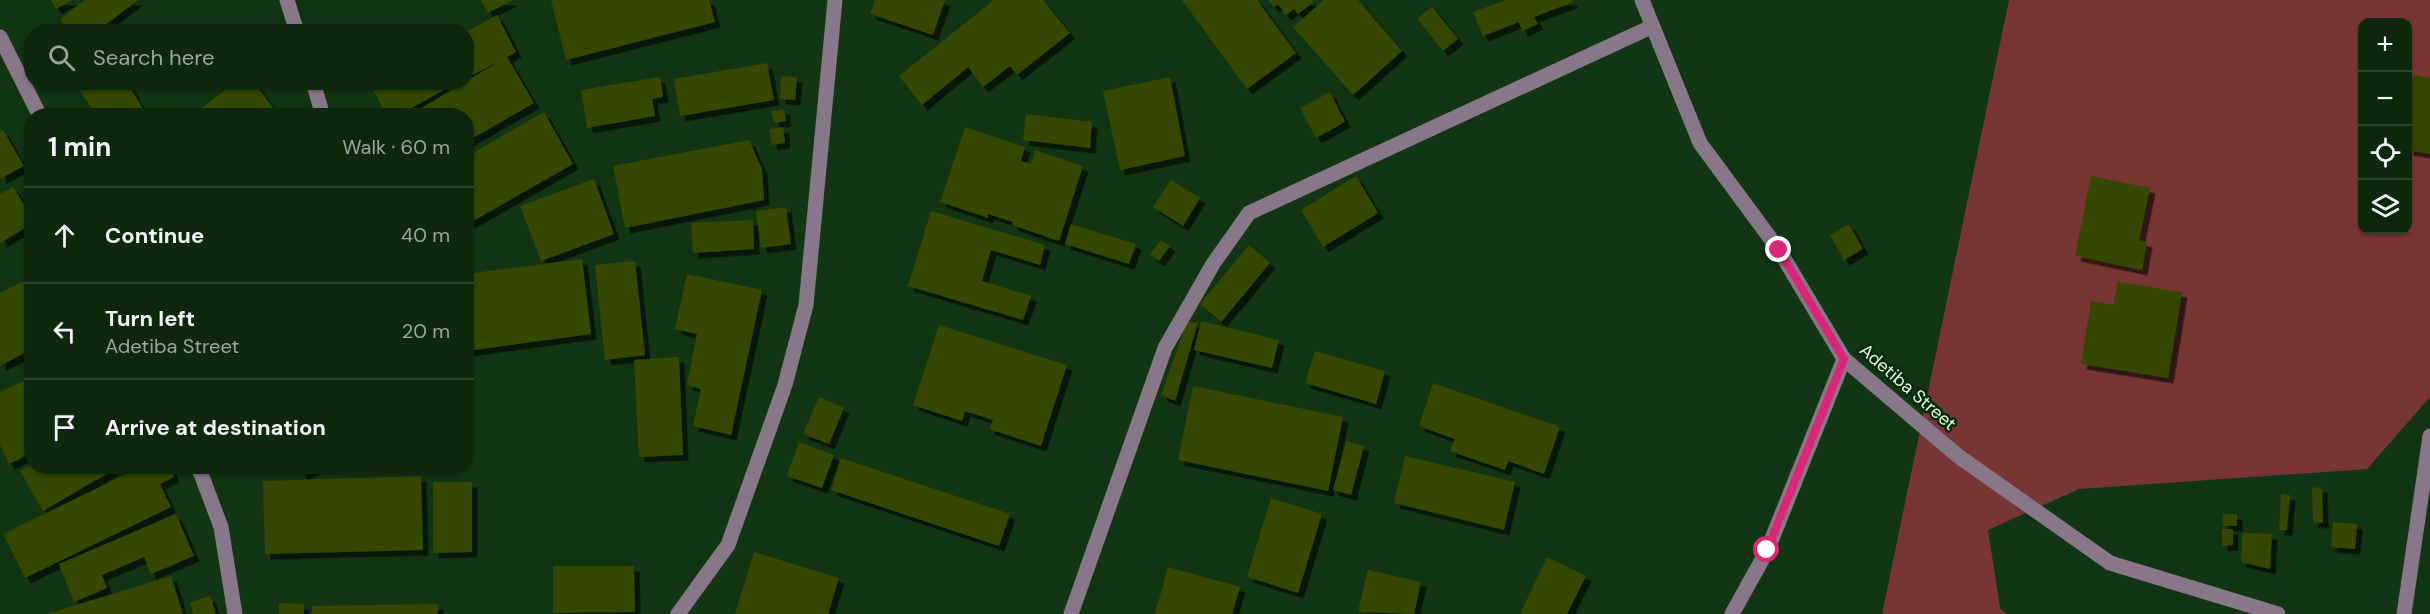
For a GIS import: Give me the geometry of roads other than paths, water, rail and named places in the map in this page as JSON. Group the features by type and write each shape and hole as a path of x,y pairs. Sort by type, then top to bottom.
{"street":[{"path":"287,0 294,24"},
{"path":"678,614 728,545 785,385 806,306 835,0"},
{"name":"Adetiba Street","path":"1642,0 1700,143 1779,250 1844,359 1958,456 2110,562 2278,614"},
{"path":"1071,614 1165,348 1213,264 1249,213 1652,27"},
{"path":"0,37 24,84"},
{"path":"27,90 36,108"},
{"path":"315,90 321,108"},
{"path":"1732,614 1767,550 1844,359"},
{"path":"2404,614 2430,436"},
{"path":"201,474 221,527 235,614"}]}
